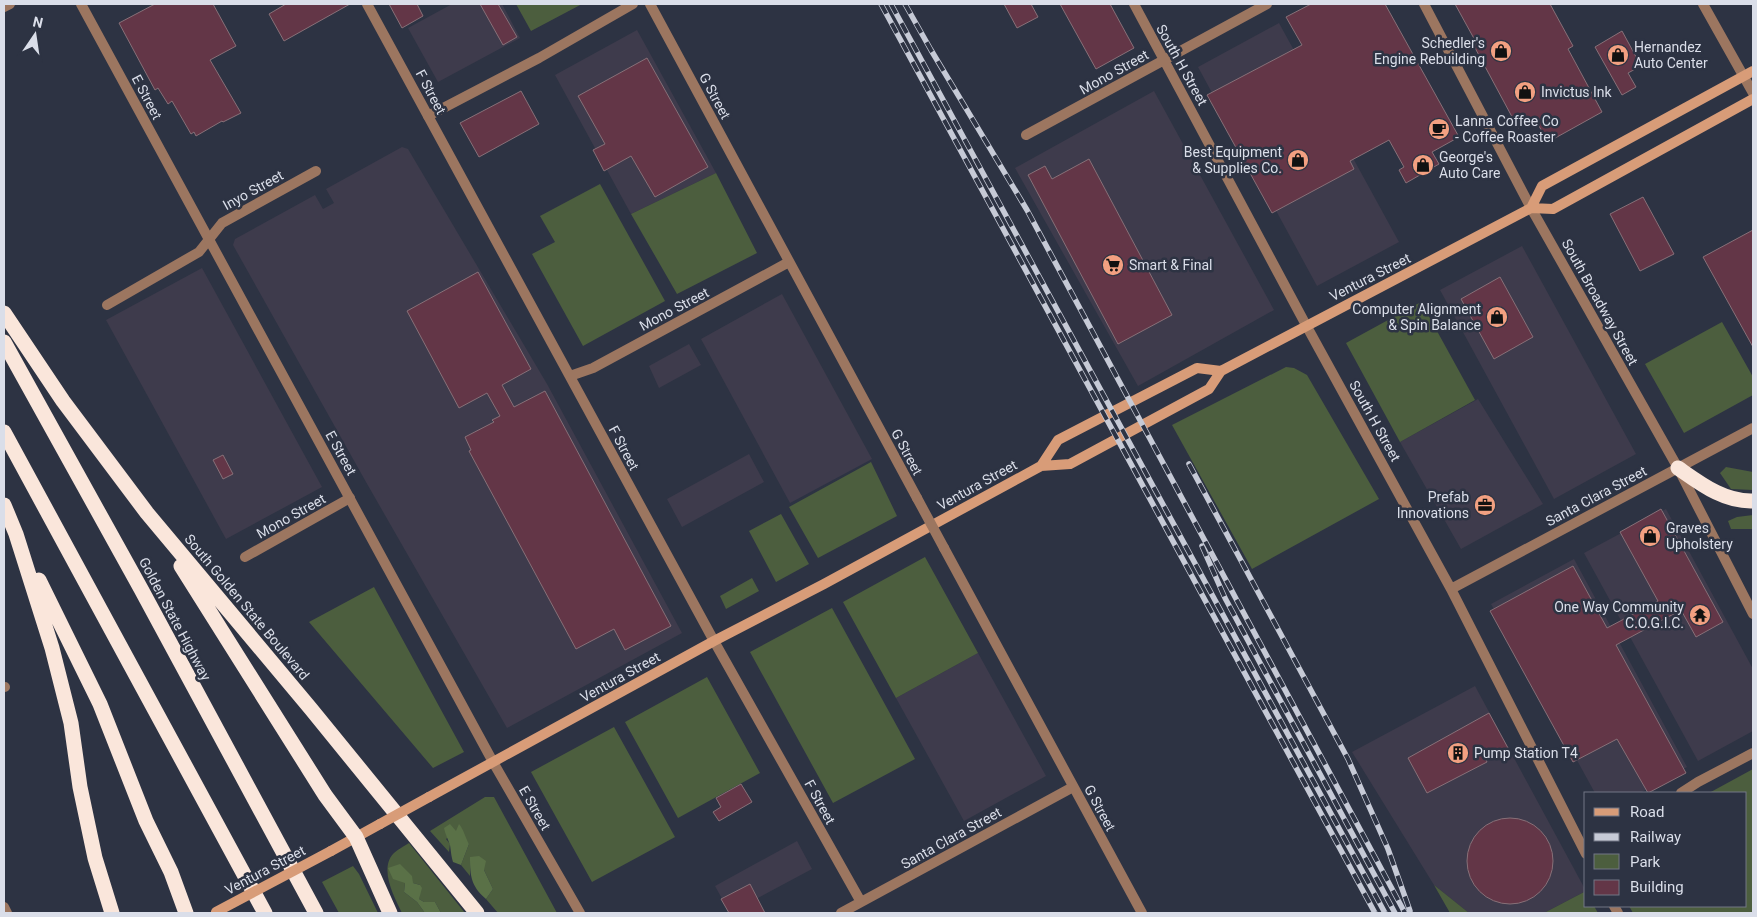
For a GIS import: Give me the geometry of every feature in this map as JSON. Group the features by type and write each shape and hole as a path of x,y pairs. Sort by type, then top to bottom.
{"highway":[{"name":"South Golden State Boulevard","path":"4,313 63,401 147,513 312,709 477,913"},
{"name":"Golden State Highway","path":"4,342 150,606 316,913"},
{"path":"4,432 265,913"},
{"path":"1678,468 1708,489 1741,501 1753,501"},
{"path":"4,505 16,534 100,704 146,821 171,872 186,913"},
{"path":"147,513 325,794 356,836 390,913"},
{"path":"16,534 55,658 71,723 80,788 95,858 112,913"}],"main road":[{"path":"1531,208 1542,186 1753,71"},
{"name":"Ventura Street","path":"215,913 1041,466 1070,464 1209,390 1220,371 1306,325 1531,208 1553,209 1753,99"},
{"name":"Ventura Street","path":"1041,466 1058,440 1197,368 1220,371"}],"street":[{"path":"4,7 10,4"},
{"name":"E Street","path":"81,4 493,762 580,913"},
{"name":"F Street","path":"368,4 714,642 861,902"},
{"path":"428,116 539,58 633,4"},
{"name":"G Street","path":"650,4 1142,913"},
{"name":"South H Street","path":"1134,4 1306,325 1451,589 1584,850"},
{"name":"Mono Street","path":"1026,135 1267,4"},
{"name":"South Broadway Street","path":"1424,4 1531,208 1678,468 1753,614"},
{"path":"1703,4 1753,93"},
{"name":"Inyo Street","path":"107,305 199,252 222,222 316,171"},
{"name":"Mono Street","path":"570,376 593,368 789,262"},
{"name":"Santa Clara Street","path":"1451,589 1753,428"},
{"name":"Mono Street","path":"245,557 350,498"},
{"path":"1683,792 1753,753"},
{"name":"Santa Clara Street","path":"841,913 1073,787"},
{"path":"4,908 7,913"}],"shaded area":[{"path":"452,4 502,4 520,38 438,82 408,28"},
{"path":"1279,23 1399,242 1317,286 1198,67"},
{"path":"637,30 716,173 631,214 555,75"},
{"path":"1154,91 1274,310 1138,386 1015,168"},
{"path":"402,147 408,149 547,384 682,633 507,728 233,245 235,239 315,195 323,209 334,203 326,189"},
{"path":"1522,246 1636,454 1554,499 1440,290"},
{"path":"202,268 322,487 226,539 106,320"},
{"path":"782,294 872,459 790,503 701,339"},
{"path":"689,344 701,365 659,388 649,366"},
{"path":"1478,399 1543,504 1461,549 1400,442"},
{"path":"749,454 764,482 682,527 667,499"},
{"path":"1666,509 1753,669 1753,731 1698,761 1584,553"},
{"path":"1574,559 1687,767 1642,792 1594,792 1491,604"},
{"path":"978,653 1046,776 964,821 896,698"},
{"path":"1475,686 1584,887 1584,892 1544,913 1469,913 1434,885 1352,752"},
{"path":"797,841 812,869 730,913 715,886"}],"green space":[{"path":"516,4 582,4 531,31"},
{"path":"716,173 757,253 677,294 631,214"},
{"path":"600,184 665,301 583,346 532,254 555,242 540,216"},
{"path":"1421,302 1475,400 1400,442 1346,343"},
{"path":"1722,322 1753,377 1753,395 1684,433 1645,364"},
{"path":"1286,367 1294,368 1307,375 1379,499 1252,569 1172,425"},
{"path":"871,462 897,516 818,558 789,507"},
{"path":"1726,467 1753,472 1753,490 1731,489 1720,473"},
{"path":"781,514 809,564 776,582 749,531"},
{"path":"1753,515 1753,529 1731,529 1728,521 1737,517"},
{"path":"925,557 978,653 896,698 843,602"},
{"path":"752,578 759,591 726,609 720,596"},
{"path":"374,587 464,752 433,768 309,622"},
{"path":"832,608 915,759 833,803 750,652"},
{"path":"707,677 760,773 678,818 625,722"},
{"path":"614,727 675,837 592,882 531,772"},
{"path":"1753,769 1753,913 1633,913 1630,907 1747,907 1747,792 1711,792"},
{"path":"485,797 494,797 557,913 498,913 486,899 493,889 484,870 470,857 470,876 461,865 469,844 456,831 446,839 450,844 449,852 430,831"},
{"path":"450,824 456,831 459,824 469,844 461,865 453,862 450,845 444,830"},
{"path":"409,843 465,913 441,913 435,902 424,902 419,899 420,885 405,883 404,892 417,902 425,913 402,913 390,884 388,868 393,854"},
{"path":"479,856 486,861 484,870 493,889 486,899 474,885 470,870 470,857"},
{"path":"400,864 412,876 413,883 420,885 422,888 419,899 424,902 435,902 441,913 425,913 417,902 404,892 405,883 393,879 388,868"},
{"path":"353,866 359,874 378,913 339,913 322,882"},
{"path":"1434,885 1469,913 1450,913"},
{"path":"1584,892 1584,907 1595,907 1598,913 1544,913"}],"building":[{"path":"155,4 213,4 236,46 210,60 241,113 222,121 196,136 194,132 191,134 172,101 168,104 158,88 155,90 119,23"},
{"path":"286,4 350,4 284,41 269,14"},
{"path":"389,4 417,4 423,16 402,28"},
{"path":"480,4 498,4 517,37 503,45"},
{"path":"1004,4 1031,4 1038,17 1017,28"},
{"path":"1060,4 1110,4 1134,48 1096,69"},
{"path":"1311,4 1385,4 1459,137 1432,152 1439,164 1406,183 1399,170 1404,167 1389,140 1350,161 1354,169 1272,213 1207,95 1302,45 1286,17"},
{"path":"1455,4 1550,4 1573,46 1568,49 1602,112 1548,142 1535,119 1518,128 1474,46 1477,44"},
{"path":"1622,31 1641,66 1628,73 1636,87 1622,95 1595,47"},
{"path":"647,58 708,167 655,197 631,156 604,171 593,150 605,144 578,96"},
{"path":"521,91 539,124 479,157 460,123"},
{"path":"1089,159 1172,315 1118,344 1028,175 1045,166 1052,179"},
{"path":"1643,197 1674,254 1640,271 1610,214"},
{"path":"1753,230 1753,347 1703,257"},
{"path":"478,272 531,369 502,385 514,407 545,391 671,626 625,650 614,629 576,649 469,451 471,450 465,437 494,422 492,420 500,416 487,393 459,408 407,311"},
{"path":"1500,277 1533,337 1494,359 1461,299"},
{"path":"223,455 233,474 223,479 213,460"},
{"path":"1661,509 1723,622 1696,637 1681,610 1616,645 1686,773 1650,792 1647,792 1617,739 1573,762 1490,611 1573,566 1607,628 1658,601 1620,532"},
{"name":"Pump Station T4","path":"1489,713 1508,748 1486,760 1487,762 1427,793 1408,758"},
{"path":"741,784 752,802 719,821 713,812 721,807 716,798"},
{"path":"1510,818 1526,822 1540,831 1549,845 1553,861 1549,877 1540,891 1526,900 1510,904 1494,900 1480,891 1471,877 1467,861 1471,845 1480,831 1494,822"},
{"path":"750,884 765,913 729,913 721,899"}],"railway":[{"path":"881,4 1375,913"},
{"path":"891,4 1385,913"},
{"path":"905,4 1027,210 1405,913"},
{"path":"1189,464 1348,759 1388,849 1410,911"},
{"path":"1202,546 1225,598 1395,913"}],"place":[{"name":"Schedler's Engine Rebuilding","path":"1501,51"},
{"name":"Hernandez Auto Center","path":"1618,55"},
{"name":"Invictus Ink","path":"1525,92"},
{"name":"Lanna Coffee Co - Coffee Roaster","path":"1439,129"},
{"name":"Best Equipment & Supplies Co.","path":"1298,160"},
{"name":"George's Auto Care","path":"1423,165"},
{"name":"Smart & Final","path":"1113,265"},
{"name":"Computer Alignment & Spin Balance","path":"1497,317"},
{"name":"Prefab Innovations","path":"1485,505"},
{"name":"Graves Upholstery","path":"1650,536"},
{"name":"One Way Community C.O.G.I.C.","path":"1700,615"},
{"name":"Pump Station T4","path":"1458,753"}]}
